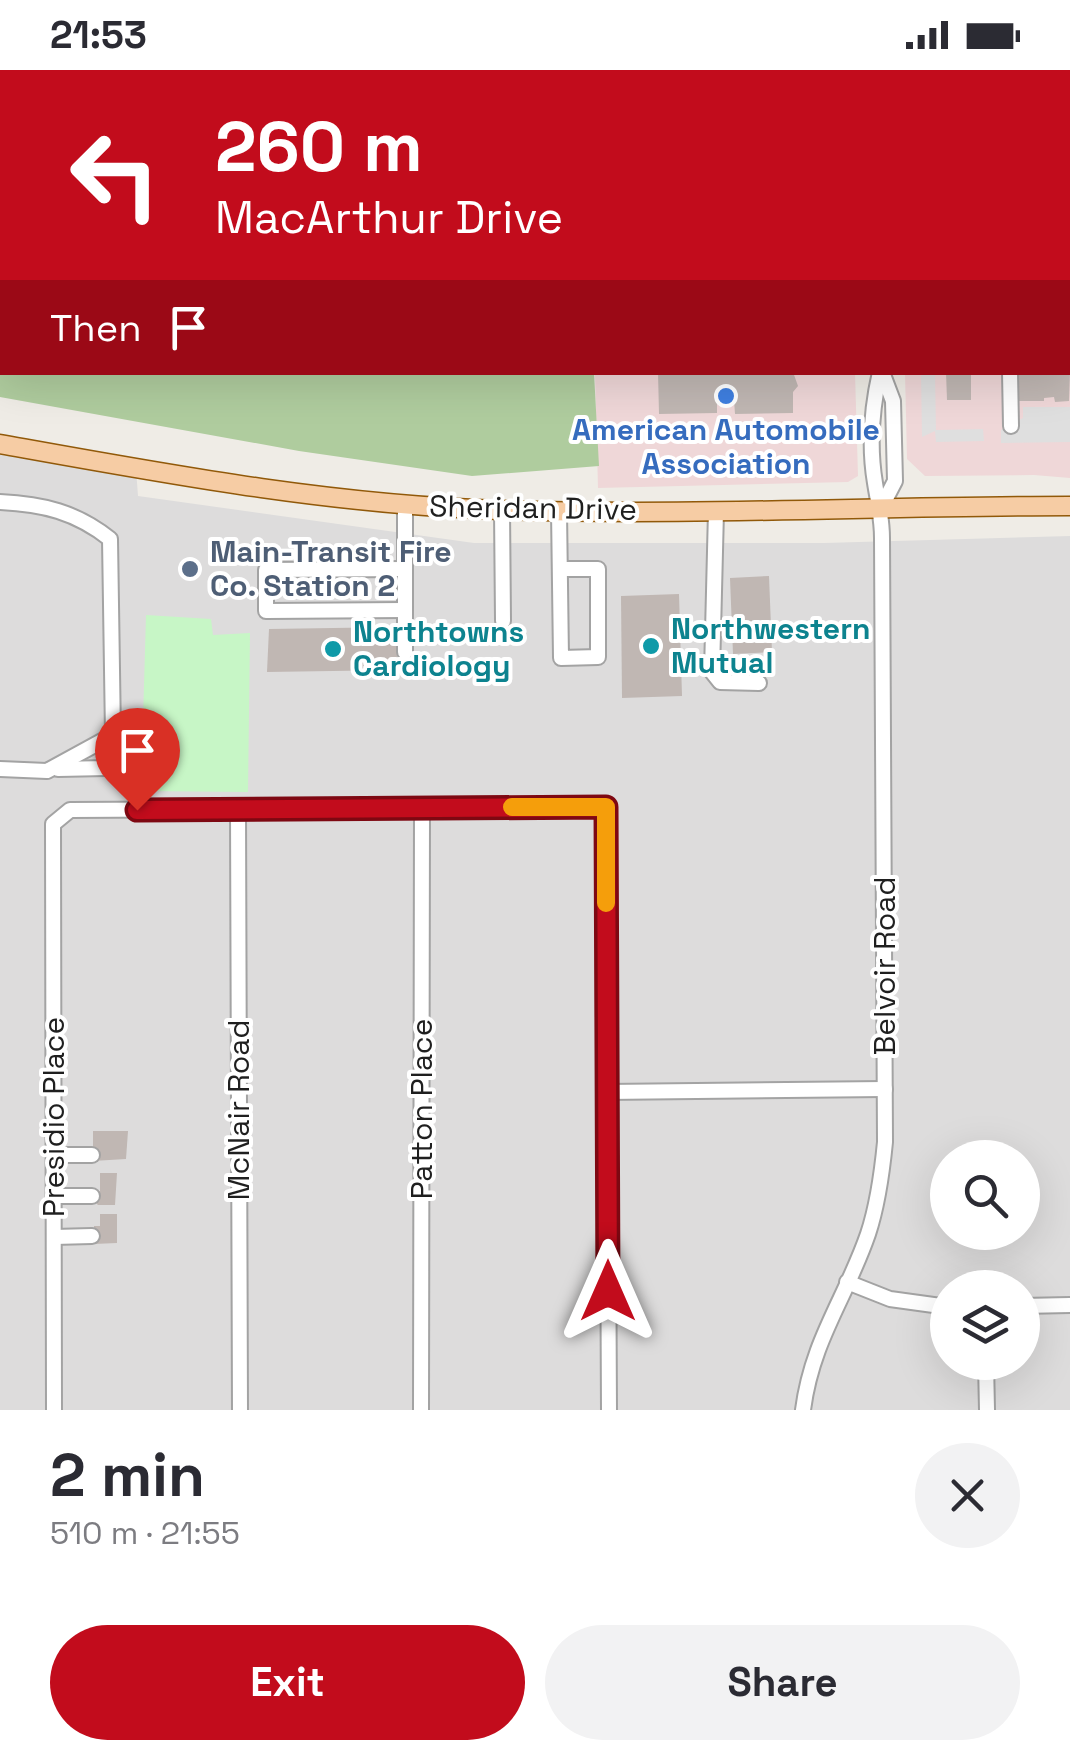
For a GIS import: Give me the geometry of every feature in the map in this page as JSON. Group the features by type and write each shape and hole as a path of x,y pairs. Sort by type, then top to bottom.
{"main road":[{"name":"Sheridan Drive","path":"0,444 222,484 502,510 1070,506"}],"street":[{"name":"Belvoir Road","path":"803,1410 812,1358 847,1282 876,1204 885,1142 881,508 895,481 893,401 882,375"},
{"path":"1010,375 1011,426"},
{"path":"0,502 56,507 88,521 110,538 113,735 113,761 106,768 0,769"},
{"path":"405,504 405,652"},
{"path":"502,510 503,621"},
{"path":"559,511 561,658 598,656 598,569 560,569"},
{"path":"716,511 712,672 720,682 760,683"},
{"path":"405,569 266,570 266,611 405,610"},
{"path":"47,771 113,735"},
{"path":"238,810 606,807 609,1410"},
{"name":"Patton Place","path":"422,808 422,1410"},
{"name":"Presidio Place","path":"54,1410 53,824 70,810 238,810"},
{"name":"McNair Road","path":"238,810 240,1410"},
{"path":"606,1092 885,1089"},
{"path":"54,1155 92,1155"},
{"path":"54,1196 92,1196"},
{"path":"54,1237 92,1236"},
{"path":"847,1282 890,1299 930,1305"},
{"path":"1040,1306 1070,1305"},
{"path":"986,1380 987,1410"}],"shaded area":[{"path":"595,375 855,375 858,476 848,482 598,488"},
{"path":"905,375 1070,375 1070,478 925,476 907,459"},
{"path":"921,375 935,375 936,430 983,429 984,441 936,442 935,431 922,437"},
{"path":"1023,407 1070,407 1070,442 1001,443 1001,430 1023,418"},
{"path":"0,444 136,469 138,496 474,543 824,543 1070,536 1070,1410 0,1410"}],"green space":[{"path":"0,375 594,375 599,466 472,476 299,451 0,397"},
{"path":"146,615 211,619 213,635 250,633 248,792 141,791"}],"building":[{"name":"American Automobile Association","path":"658,375 794,375 798,386 793,392 793,413 735,414 734,400 717,401 717,413 659,414"},
{"path":"946,375 971,375 971,400 947,400"},
{"path":"1019,375 1070,375 1069,401 1055,402 1054,397 1019,401"},
{"path":"769,576 772,652 733,654 730,578"},
{"name":"Northwestern Mutual","path":"679,594 682,696 622,698 621,596"},
{"name":"Northtowns Cardiology","path":"397,627 398,670 267,672 269,629"},
{"path":"93,1131 128,1131 126,1159 93,1161"},
{"path":"100,1173 117,1173 115,1205 95,1202 95,1191 100,1191"},
{"path":"100,1214 117,1214 117,1243 94,1244 94,1226 100,1226"}],"slow traffic":[{"path":"512,807 606,807 606,903"}],"place":[{"name":"American Automobile Association","path":"726,396"},
{"name":"Main-Transit Fire Co. Station 2","path":"190,569"},
{"name":"Northwestern Mutual","path":"651,646"},
{"name":"Northtowns Cardiology","path":"333,649"}],"route":[{"path":"137,810 606,807 608,1291"}]}
